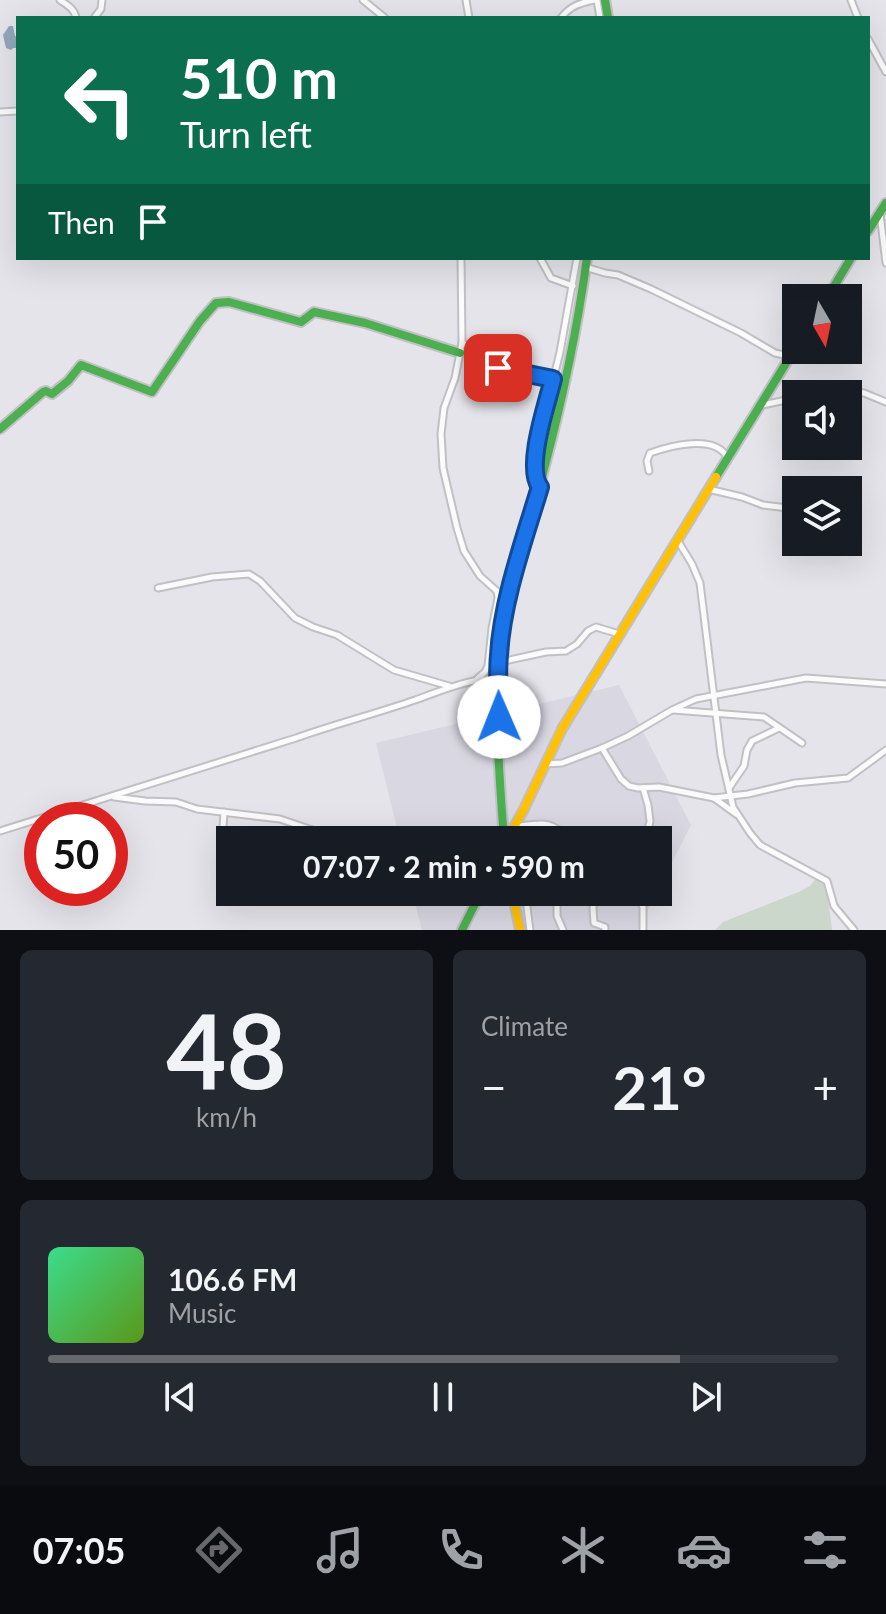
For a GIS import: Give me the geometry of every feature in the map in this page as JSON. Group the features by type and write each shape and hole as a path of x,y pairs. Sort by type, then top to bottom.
{"street":[{"path":"60,0 76,16"},
{"path":"363,0 383,16"},
{"path":"563,16 579,3 596,0"},
{"path":"870,43 886,72"},
{"path":"870,228 886,203"},
{"path":"880,213 886,263"},
{"path":"461,260 461,348 455,378 444,408 441,434 443,468 464,551 480,576 508,600"},
{"path":"541,260 553,280 573,286"},
{"path":"540,487 536,482 534,459 560,352 577,260"},
{"path":"835,284 850,260"},
{"path":"504,826 498,678 502,627 567,380 586,263 651,289 782,354"},
{"path":"0,429 43,392 52,394 60,389 81,365 152,392 200,321 216,303 229,302 301,322 314,312 365,323 412,339 478,351 501,370 567,380"},
{"path":"515,826 544,764 619,634 785,364"},
{"path":"862,393 886,402"},
{"path":"760,405 782,401"},
{"path":"649,471 647,461 650,453 683,444 714,446 724,451 727,458"},
{"path":"708,489 782,507"},
{"path":"677,540 700,583 721,755 737,815"},
{"path":"158,588 212,577 253,575 295,618 337,635 394,670 450,686"},
{"path":"477,679 488,666 497,590"},
{"path":"499,662 566,651 596,627 619,634"},
{"path":"0,831 450,686 477,679 498,678"},
{"path":"544,764 562,763 602,748 689,701 714,695 806,678 886,684"},
{"path":"672,710 764,717 802,743"},
{"path":"729,793 744,766 752,741 779,728"},
{"path":"602,748 621,779 633,788 659,787 717,798 737,815 760,845 827,881 834,906 854,930"},
{"path":"717,798 729,793 848,778 886,750"},
{"path":"643,788 649,826"},
{"path":"109,796 176,802 197,809 280,819 301,826"},
{"path":"223,826 224,812"},
{"path":"522,826 545,823 553,826"},
{"path":"462,930 474,906"},
{"path":"515,906 520,930"},
{"path":"527,906 530,930"},
{"path":"558,906 557,916 563,930"},
{"path":"593,906 594,923 605,927 605,930"},
{"path":"642,906 643,930"}],"shaded area":[{"path":"619,685 691,825 672,862 672,826 397,826 376,743"},
{"path":"416,906 650,906 638,930 422,930"}],"green space":[{"path":"818,876 826,883 832,930 715,930 723,922 799,892 810,886"}],"water":[{"path":"9,26 13,26 16,48 6,48 3,35"}],"traffic: fast":[{"path":"605,0 608,16"},
{"path":"870,228 886,203"},
{"path":"503,826 497,706 503,627 563,393 587,260"},
{"path":"835,284 850,260"},
{"path":"0,429 43,392 52,394 81,365 152,392 200,321 216,303 229,302 301,322 314,312 365,323 460,353"},
{"path":"716,477 786,364"},
{"path":"462,930 474,906"}],"traffic: slow":[{"path":"515,826 562,729 716,477"},
{"path":"515,906 520,930"}],"route":[{"path":"498,368 553,379 534,459 536,482 540,487 502,627 499,717"}]}
